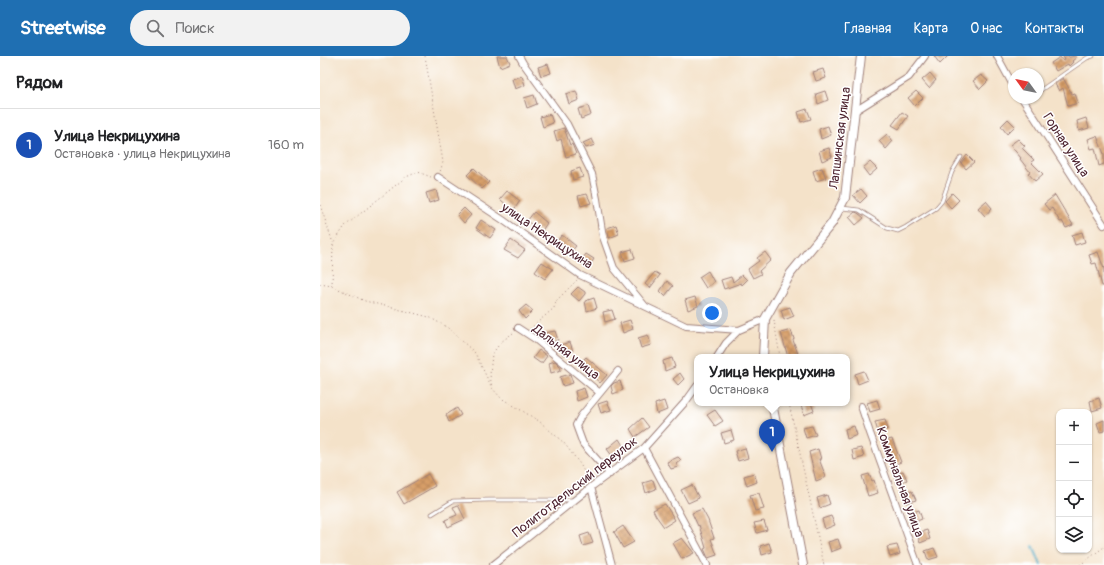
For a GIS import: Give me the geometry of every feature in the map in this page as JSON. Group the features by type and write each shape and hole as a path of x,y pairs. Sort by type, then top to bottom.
{"street":[{"path":"519,56 567,124 592,174 603,237 614,268 646,307"},
{"name":"Лапшинская улица","path":"765,319 791,274 832,223 845,198 862,56"},
{"path":"855,111 909,77 925,56"},
{"path":"997,56 1008,76"},
{"name":"Горная улица","path":"1028,104 1104,225"},
{"name":"улица Некрицухина","path":"438,177 503,220 580,276 686,326 739,330"},
{"path":"719,354 726,343 739,330 765,319 763,354"},
{"name":"Дальняя улица","path":"518,328 600,393"},
{"path":"610,474 583,444 576,425 581,416 618,371"},
{"name":"Политотдельский переулок","path":"493,565 591,487 644,448 694,390"},
{"path":"773,406 803,565"},
{"name":"Коммунальная улица","path":"861,406 918,565"},
{"path":"644,448 707,565"},
{"path":"591,487 612,565"}],"lane":[{"path":"1044,88 1087,58 1093,56"},
{"path":"840,208 859,210 887,228 898,230 906,227 936,208 942,201 952,172 960,157"},
{"path":"432,514 453,501 575,500"}],"path":[{"path":"334,244 345,226 406,177 418,172 430,177 438,177 443,162 425,56"},
{"path":"320,205 334,244 332,286"},
{"path":"525,333 554,308 556,301 580,276"},
{"path":"320,284 332,286 365,301 429,318 448,328 475,353 492,388 502,398 539,421 564,442 589,478 591,487"},
{"path":"774,321 780,354"},
{"path":"492,388 490,375 492,354 501,342 518,328"},
{"path":"790,406 824,565"},
{"path":"1080,565 1104,547"}],"building":[{"path":"497,56 507,56 510,63 500,67"},
{"path":"934,56 948,56 940,64"},
{"path":"1063,56 1077,57 1069,66 1068,64 1056,71 1051,63 1060,57 1063,61 1065,60"},
{"path":"548,64 551,73 541,76 538,67"},
{"path":"823,69 826,78 816,81 813,72"},
{"path":"930,73 936,80 929,88 922,80"},
{"path":"981,75 988,81 980,89 973,81"},
{"path":"522,76 525,85 515,89 512,79"},
{"path":"1063,78 1072,94 1075,93 1078,103 1068,106 1063,88 1059,91 1055,84"},
{"path":"576,91 579,100 569,104 566,94"},
{"path":"825,91 828,100 818,104 816,94"},
{"path":"916,91 923,98 915,106 908,98"},
{"path":"534,95 537,104 527,108 524,98"},
{"path":"588,106 591,115 581,119 578,109"},
{"path":"807,109 811,119 801,122 798,112"},
{"path":"902,112 908,116 899,129 892,125"},
{"path":"550,114 553,123 543,127 540,117"},
{"path":"1086,118 1089,128 1079,131 1077,121"},
{"path":"1008,119 1015,126 1007,134 1001,126"},
{"path":"828,126 831,135 821,139 819,129"},
{"path":"564,128 570,145 572,144 576,154 566,157 561,139 557,141 554,131"},
{"path":"887,134 893,141 886,149 879,141"},
{"path":"1097,136 1104,154 1104,164 1099,166 1095,148 1091,149 1088,139"},
{"path":"592,139 595,145 586,148 583,143"},
{"path":"1018,139 1025,146 1022,148 1034,160 1031,162 1043,174 1035,181 1028,173 1030,172 1020,159 1021,158 1010,145"},
{"path":"829,148 832,157 822,161 819,151"},
{"path":"967,155 974,162 966,169 961,163"},
{"path":"870,162 877,169 869,176 863,168"},
{"path":"474,168 489,182 482,189 467,175"},
{"path":"580,168 583,177 573,180 571,171"},
{"path":"822,168 826,178 816,181 813,171"},
{"path":"861,189 867,196 860,203 853,195"},
{"path":"436,190 439,200 429,203 426,193"},
{"path":"507,191 520,201 513,211 500,199"},
{"path":"952,193 959,200 951,208 945,201"},
{"path":"587,194 591,203 581,206 578,196"},
{"path":"1055,195 1073,225 1066,228 1062,221 1060,222 1052,208 1049,210 1044,204"},
{"path":"986,201 992,208 985,216 978,208"},
{"path":"464,208 471,215 464,223 457,215"},
{"path":"534,212 547,223 541,232 527,221"},
{"path":"855,212 864,218 856,225 849,217"},
{"path":"481,220 496,230 490,238 476,228"},
{"path":"616,225 619,234 609,238 607,228"},
{"path":"1082,232 1085,242 1075,245 1072,235"},
{"path":"562,235 576,246 569,254 556,242"},
{"path":"511,240 525,250 518,258 504,250"},
{"path":"632,249 635,258 625,261 622,252"},
{"path":"765,252 771,260 759,271 761,274 753,278 748,269 759,261 757,258"},
{"path":"1098,252 1104,269 1104,286 1102,286 1096,263 1092,264 1089,255"},
{"path":"586,254 594,259 588,268 580,262"},
{"path":"542,262 553,269 545,279 535,272"},
{"path":"708,271 714,282 706,288 699,277"},
{"path":"655,272 660,275 650,288 645,284"},
{"path":"742,275 747,280 742,285 741,283 724,289 721,280 731,277 733,282"},
{"path":"667,281 673,286 665,296 660,291"},
{"path":"578,287 585,292 579,301 571,294"},
{"path":"695,297 698,306 688,310 685,300"},
{"path":"594,298 597,308 587,311 585,301"},
{"path":"526,305 533,311 525,319 519,311"},
{"path":"790,307 794,316 784,320 781,310"},
{"path":"612,310 615,319 605,322 603,312"},
{"path":"630,320 633,329 623,333 620,323"},
{"path":"791,330 798,354 787,354 781,333"},
{"path":"555,331 558,340 548,343 545,333"},
{"path":"648,335 651,345 641,348 638,338"},
{"path":"570,342 573,351 563,355 560,345"},
{"path":"539,350 547,356 542,363 533,358"},
{"path":"586,357 607,375 600,383 579,364"},
{"path":"672,358 675,367 665,371 663,361"},
{"path":"555,361 560,366 561,370 551,373 549,363"},
{"path":"864,371 868,380 858,384 855,374"},
{"path":"680,373 684,379 678,385 673,379"},
{"path":"570,374 573,383 563,386 560,377"},
{"path":"620,381 623,390 613,394 611,386"},
{"path":"584,388 587,397 577,401 575,391"},
{"path":"1099,398 1102,408 1092,411 1090,401"},
{"path":"877,400 880,409 870,412 867,403"},
{"path":"607,401 611,410 601,413 598,404"},
{"path":"664,401 667,410 657,414 655,404"},
{"path":"801,406 812,406 814,411 804,415"},
{"path":"457,408 461,415 449,422 446,415"},
{"path":"715,410 723,421 715,426 707,415"},
{"path":"642,418 649,427 635,437 630,429"},
{"path":"885,420 888,429 878,432 875,422"},
{"path":"1104,420 1104,431 1100,432 1097,423"},
{"path":"812,426 816,435 806,438 803,428"},
{"path":"854,426 857,435 847,439 845,429"},
{"path":"731,430 734,440 724,443 721,433"},
{"path":"619,439 624,447 613,457 607,449"},
{"path":"892,439 901,462 891,466 883,441"},
{"path":"745,448 748,458 738,461 735,451"},
{"path":"861,448 864,457 854,460 852,450"},
{"path":"818,449 821,459 819,459 826,477 816,481 809,452"},
{"path":"678,457 681,460 676,464 678,467 671,469 667,462"},
{"path":"903,471 907,480 897,484 894,474"},
{"path":"754,473 757,482 747,486 744,476"},
{"path":"428,474 435,486 404,504 397,492"},
{"path":"869,474 872,481 874,480 878,493 868,496 862,476"},
{"path":"653,480 656,489 646,493 643,483"},
{"path":"692,485 699,498 688,503 681,490"},
{"path":"912,491 916,500 906,503 903,494"},
{"path":"759,493 764,509 755,511 750,495"},
{"path":"827,495 830,504 820,508 817,498"},
{"path":"665,504 675,520 664,527 653,510"},
{"path":"458,505 465,519 448,527 445,520 457,515 453,507"},
{"path":"702,509 708,520 714,538 711,539 717,555 708,558 704,549 706,548 699,525 698,526 692,513"},
{"path":"919,510 922,519 912,523 910,513"},
{"path":"831,516 835,525 825,529 822,519"},
{"path":"764,521 767,530 757,533 754,523"},
{"path":"623,526 634,542 623,548 614,532"},
{"path":"927,530 930,539 920,543 917,533"},
{"path":"589,533 593,543 583,546 580,536"},
{"path":"682,538 694,553 682,559 673,543"},
{"path":"838,539 841,548 831,552 828,542"},
{"path":"769,543 772,552 762,555 760,546"},
{"path":"897,545 900,554 890,557 887,547"},
{"path":"934,548 938,557 928,560 925,551"}],"waterway":[{"path":"1033,546 1041,565"}],"place":[{"name":"Улица Некрицухина","path":"772,452"}]}
